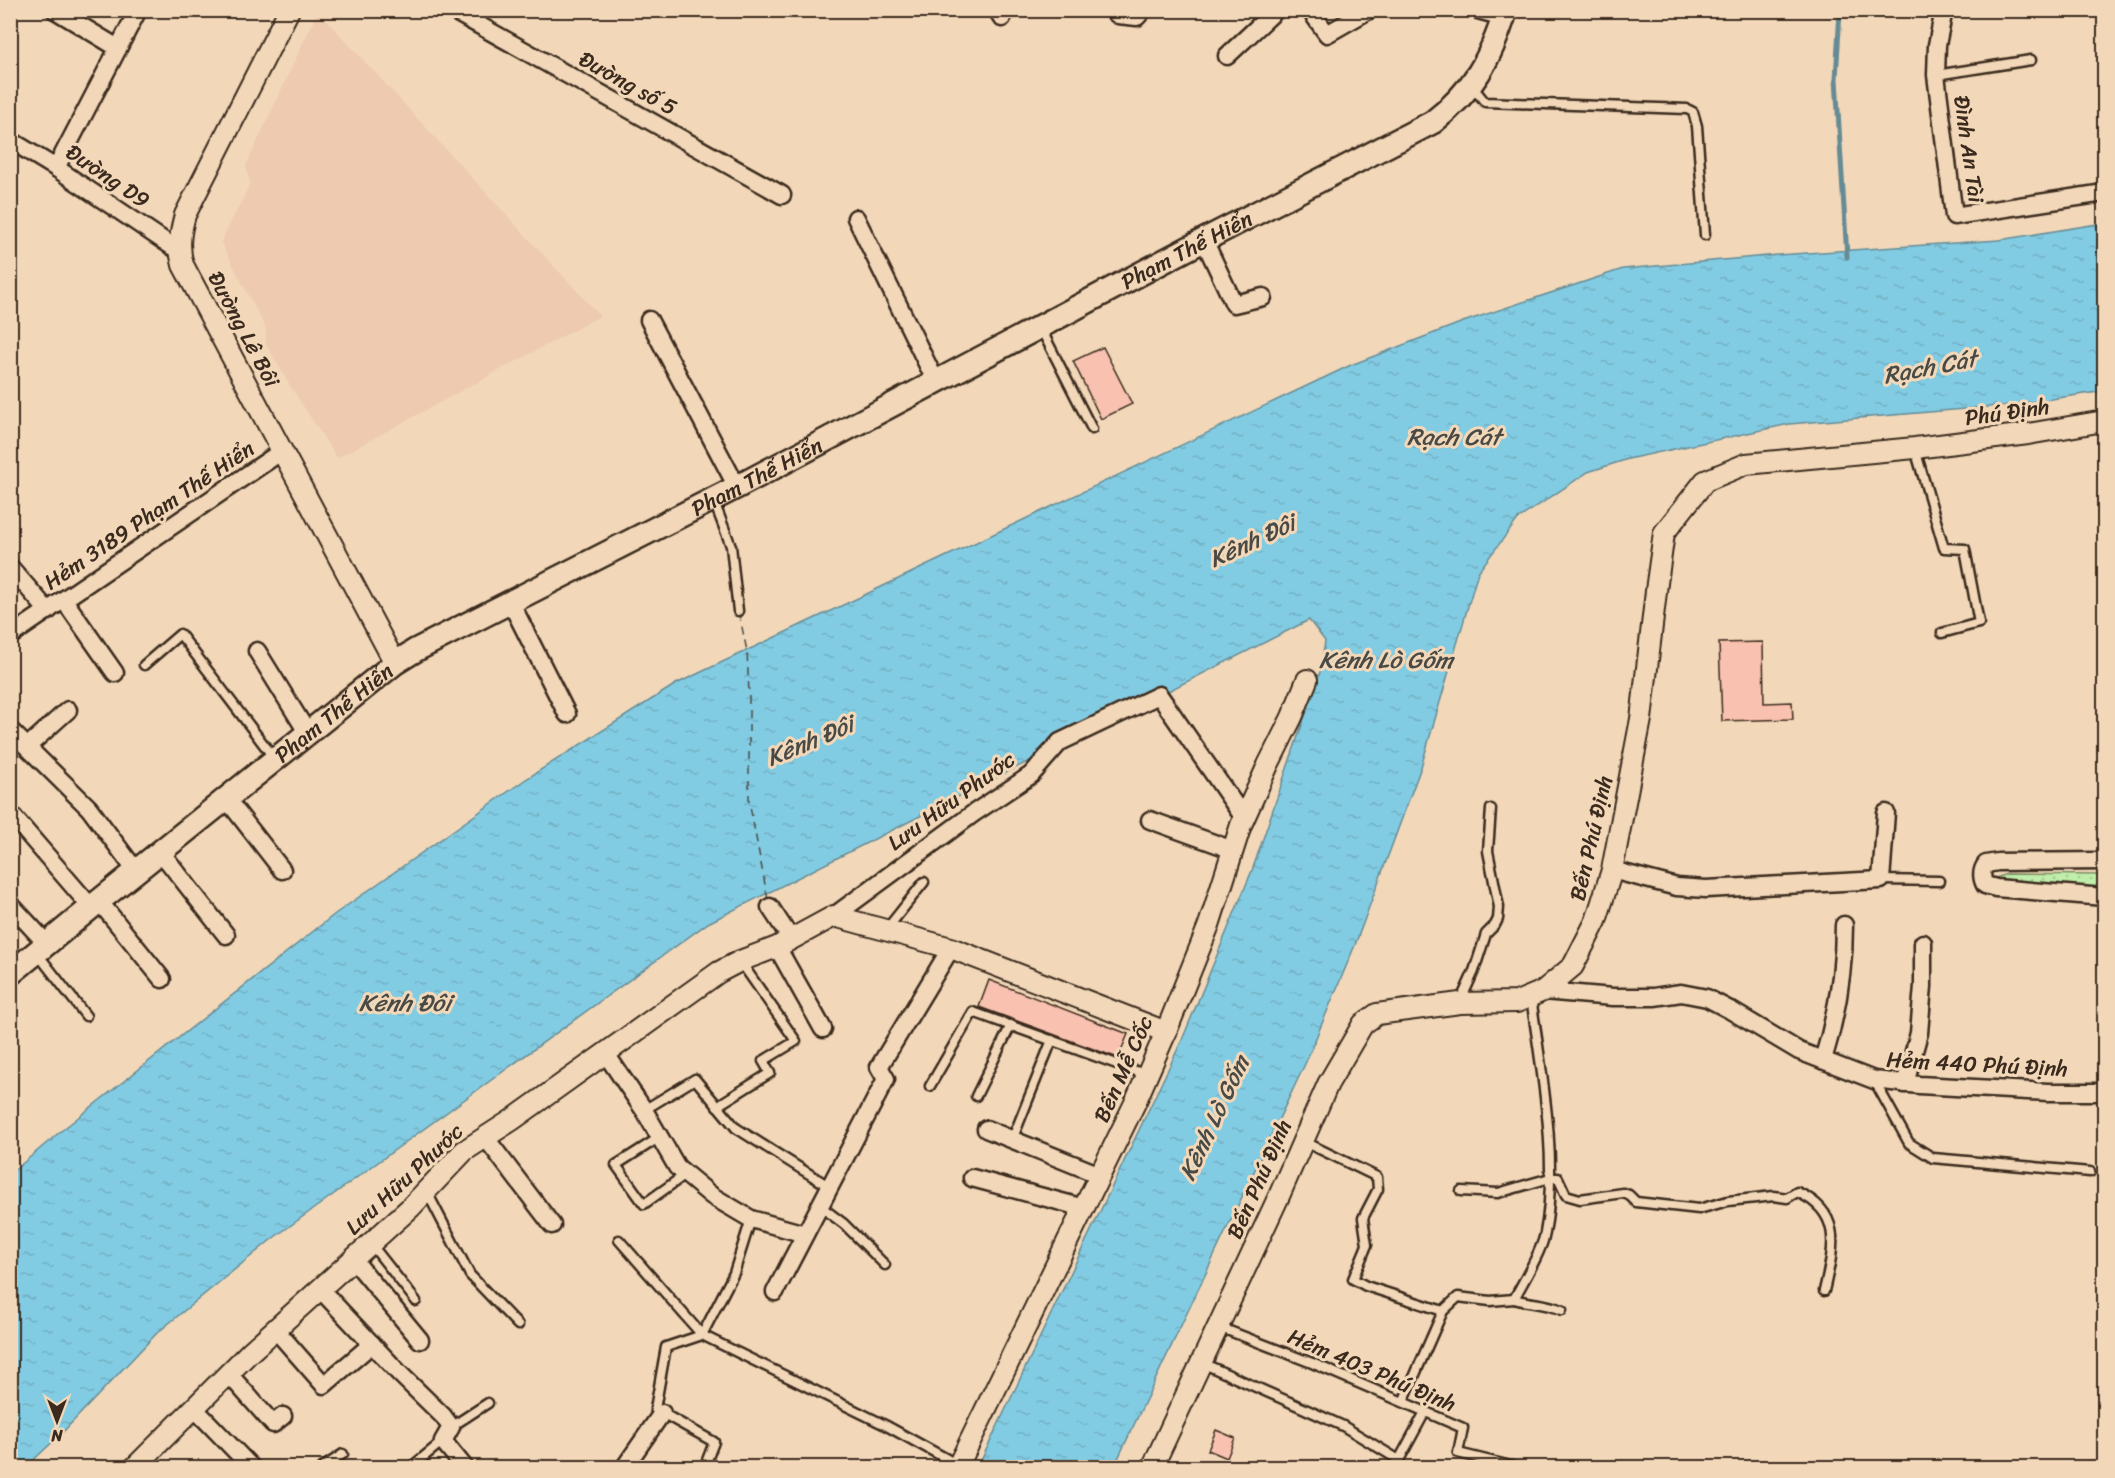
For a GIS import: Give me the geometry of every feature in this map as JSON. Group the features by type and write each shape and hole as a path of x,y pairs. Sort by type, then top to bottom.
{"main road":[{"name":"Phạm Thế Hiển","path":"10,974 395,663 510,601 713,499 1204,240 1411,135 1454,106 1472,85 1489,57 1505,14"}],"street":[{"path":"56,10 118,48"},
{"path":"56,168 138,10"},
{"path":"179,251 180,234 185,215 289,10"},
{"name":"Đường số 5","path":"452,10 782,195"},
{"path":"1112,10 1118,15 1137,17 1143,10"},
{"path":"1227,56 1276,10"},
{"path":"1310,10 1327,34 1369,10"},
{"path":"1478,10 1505,14"},
{"name":"Đình An Tài","path":"1944,10 1937,45 1936,75 1954,216 2104,193"},
{"name":"Đường D9","path":"10,140 56,168 179,251"},
{"path":"856,218 936,382"},
{"path":"1204,240 1234,304 1263,297"},
{"name":"Đường Lê Bôi","path":"179,251 183,265 395,663"},
{"path":"649,320 737,486"},
{"name":"Phú Định","path":"1915,448 2028,434 2104,421"},
{"name":"Bến Phú Định","path":"1152,1467 1328,1084 1363,1024 1377,1014 1460,1003 1517,1002 1537,994 1573,966 1596,921 1612,870 1641,719 1664,533 1705,481 1746,464 1915,448"},
{"name":"Hẻm 3189 Phạm Thế Hiển","path":"10,636 282,451"},
{"path":"10,567 48,611"},
{"path":"64,600 115,673"},
{"path":"510,601 567,714"},
{"path":"257,651 307,732"},
{"name":"Bến Mễ Cốc","path":"958,1466 1147,1075 1209,925 1244,818 1307,680"},
{"name":"Lưu Hữu Phước","path":"134,1467 228,1373 371,1243 464,1151 606,1054 718,972 784,943 834,916 974,813 1031,775 1060,742 1159,695 1244,818"},
{"path":"28,746 68,710"},
{"path":"10,730 89,808 136,871"},
{"path":"226,798 282,870"},
{"path":"10,813 162,979"},
{"path":"1612,870 1677,887 1706,890 1881,880 1886,813"},
{"path":"1150,820 1233,850"},
{"path":"160,851 226,935"},
{"path":"2104,861 1998,862 1986,864 1982,870 1985,885 1996,888 2104,897"},
{"path":"10,904 42,948"},
{"path":"770,907 824,1029"},
{"path":"834,916 951,948 1166,1032"},
{"path":"1823,1060 1834,1025 1841,990 1844,925"},
{"path":"1905,1084 1919,1033 1923,986 1923,943"},
{"path":"775,1292 886,1079 879,1067 951,948"},
{"name":"Hẻm 440 Phú Định","path":"1537,994 1654,997 1681,993 1707,998 1799,1051 1874,1080 1905,1084 2048,1092 2104,1092"},
{"path":"606,1054 644,1110 677,1167 712,1196 752,1219 805,1234"},
{"path":"986,1129 1100,1176"},
{"path":"485,1137 552,1225"},
{"path":"972,1178 1084,1208"},
{"path":"353,1259 420,1340"},
{"path":"320,1289 443,1416 447,1434 465,1467"},
{"path":"275,1329 324,1385 372,1344"},
{"path":"228,1373 273,1424 283,1416"},
{"path":"194,1408 252,1467"},
{"path":"624,1467 662,1413"}],"lane":[{"path":"1936,75 2031,60"},
{"path":"1472,85 1485,102 1687,109 1693,112 1697,126 1705,235"},
{"path":"1040,327 1092,429"},
{"path":"1915,448 1944,548 1965,549 1979,623 1942,633"},
{"path":"713,499 731,546 738,611"},
{"path":"144,665 180,634 275,758"},
{"path":"1460,1003 1474,971 1486,934 1498,919 1499,907 1488,851 1491,809"},
{"path":"1881,880 1939,881"},
{"path":"885,930 924,882"},
{"path":"42,948 86,1016"},
{"path":"717,1106 770,1073 763,1061 796,1041 740,961"},
{"path":"1514,1299 1545,1235 1550,1178 1537,994"},
{"path":"930,1086 973,1012 1147,1075"},
{"path":"976,1096 1011,1025"},
{"path":"1012,1140 1052,1040"},
{"path":"644,1110 695,1079 736,1128 830,1187"},
{"path":"1874,1080 1909,1143 1933,1158 2090,1172"},
{"path":"660,1137 616,1165 644,1204 686,1174"},
{"path":"1303,1140 1346,1160 1377,1177 1379,1181 1378,1189 1363,1218 1367,1245 1353,1279 1366,1286 1443,1311"},
{"path":"1461,1191 1498,1193 1550,1178 1558,1178 1566,1195 1580,1199 1623,1193 1636,1202 1699,1209 1728,1201 1774,1196 1787,1198 1797,1192 1817,1203 1829,1223 1834,1245 1824,1291"},
{"path":"426,1191 470,1275 518,1325"},
{"path":"820,1206 844,1224 885,1265"},
{"path":"704,1467 714,1442 655,1409 666,1347 702,1335 734,1273 752,1219"},
{"path":"619,1240 702,1335 885,1425 958,1466"},
{"path":"371,1243 416,1301"},
{"path":"1402,1402 1443,1311 1458,1297 1490,1301 1514,1299 1531,1304 1547,1303 1562,1310"},
{"name":"Hẻm 403 Phú Định","path":"1218,1327 1312,1363 1463,1428 1458,1453 1519,1467"},
{"path":"1200,1362 1342,1426 1398,1464 1425,1412"},
{"path":"410,1467 447,1434 488,1403"},
{"path":"322,1467 343,1454"}],"shaded area":[{"path":"318,11 600,316 337,458 266,344 266,329 221,242 250,184 246,166"}],"green space":[{"path":"2006,874 2104,875 2104,892 1997,882 1996,878"}],"water":[{"path":"2104,223 2104,391 2011,405 1789,424 1628,459 1588,472 1518,519 1478,572 1421,767 1355,945 1305,1064 1114,1467 978,1467 1182,1040 1253,868 1321,669 1325,641 1309,620 708,923 272,1239 157,1333 62,1433 26,1467 11,1467 10,1174 335,914 526,779 676,684 1351,365 1463,322 1623,269 1778,255 1999,240"}],"building":[{"path":"1103,347 1132,404 1101,419 1073,361"},
{"path":"1763,642 1764,703 1792,702 1793,719 1722,721 1719,643"},
{"path":"989,980 1128,1034 1118,1058 979,1007"},
{"path":"1216,1430 1235,1438 1227,1458 1208,1450"}],"waterway":[{"path":"1840,10 1836,79 1847,257"}],"ferry route":[{"path":"739,613 747,651 749,801 768,900"}],"water label":[{"name":"Rạch Cát","path":"1930,367"},
{"name":"Rạch Cát","path":"1454,437"},
{"name":"Kênh Đôi","path":"1252,541"},
{"name":"Kênh Lò Gốm","path":"1386,660"},
{"name":"Kênh Đôi","path":"810,741"},
{"name":"Kênh Đôi","path":"405,1003"},
{"name":"Kênh Lò Gốm","path":"1214,1118"}]}
